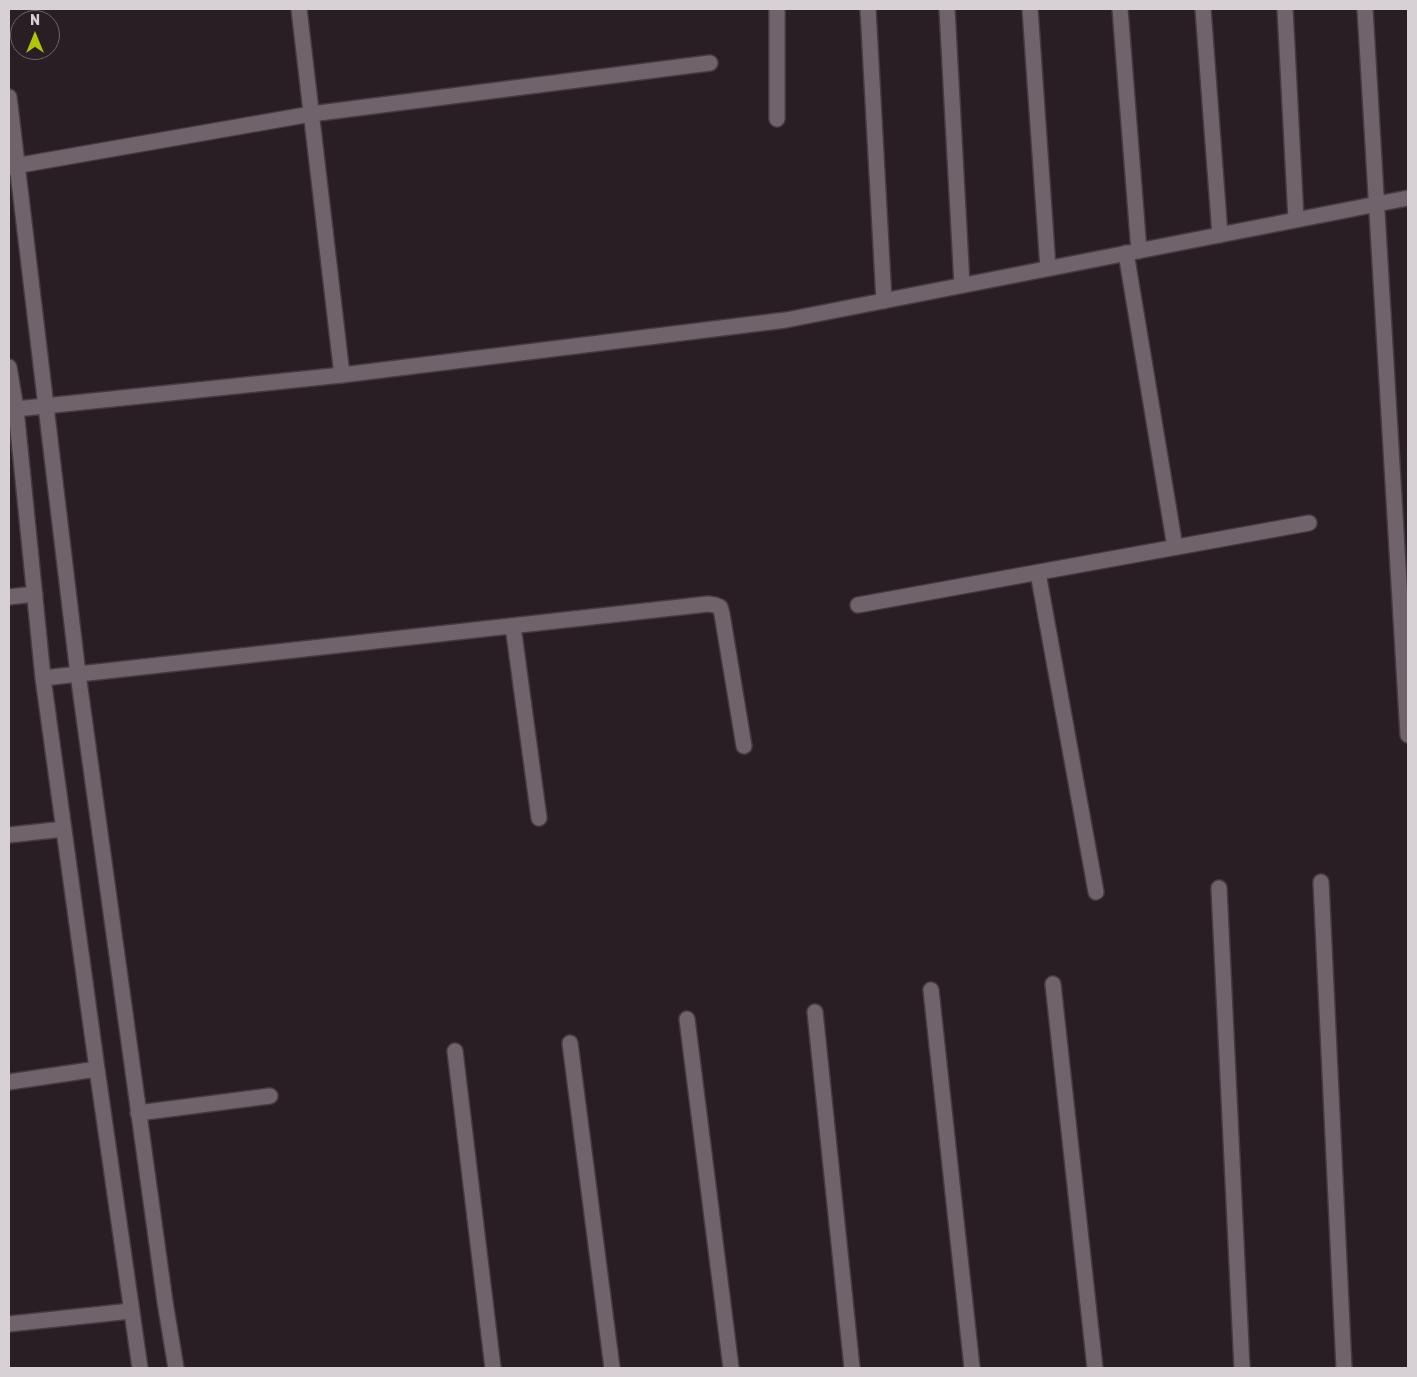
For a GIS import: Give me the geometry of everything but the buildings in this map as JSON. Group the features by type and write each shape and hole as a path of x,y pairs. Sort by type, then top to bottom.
{"street":[{"path":"299,9 342,374"},
{"path":"777,9 777,119"},
{"path":"868,9 884,301"},
{"path":"947,9 962,285"},
{"path":"1030,9 1048,268"},
{"path":"1120,9 1132,252 1175,547"},
{"path":"1203,9 1220,235"},
{"path":"1285,9 1296,220"},
{"path":"1365,9 1408,735"},
{"path":"13,166 311,114 710,63"},
{"path":"9,97 13,166 46,406 78,674 138,1113 176,1368"},
{"path":"16,409 342,374 786,320 1408,198"},
{"path":"9,367 16,409 43,678 140,1368"},
{"path":"858,605 1309,523"},
{"path":"1038,572 1096,892"},
{"path":"9,597 35,594"},
{"path":"43,678 715,605 720,607 722,614 744,746"},
{"path":"513,626 539,818"},
{"path":"9,835 64,829"},
{"path":"1322,882 1344,1368"},
{"path":"1219,888 1242,1368"},
{"path":"1053,984 1095,1368"},
{"path":"931,990 972,1368"},
{"path":"815,1012 852,1368"},
{"path":"687,1019 730,1368"},
{"path":"570,1043 612,1368"},
{"path":"455,1051 493,1368"},
{"path":"9,1082 97,1069"},
{"path":"138,1113 270,1096"},
{"path":"9,1324 131,1311"}]}
